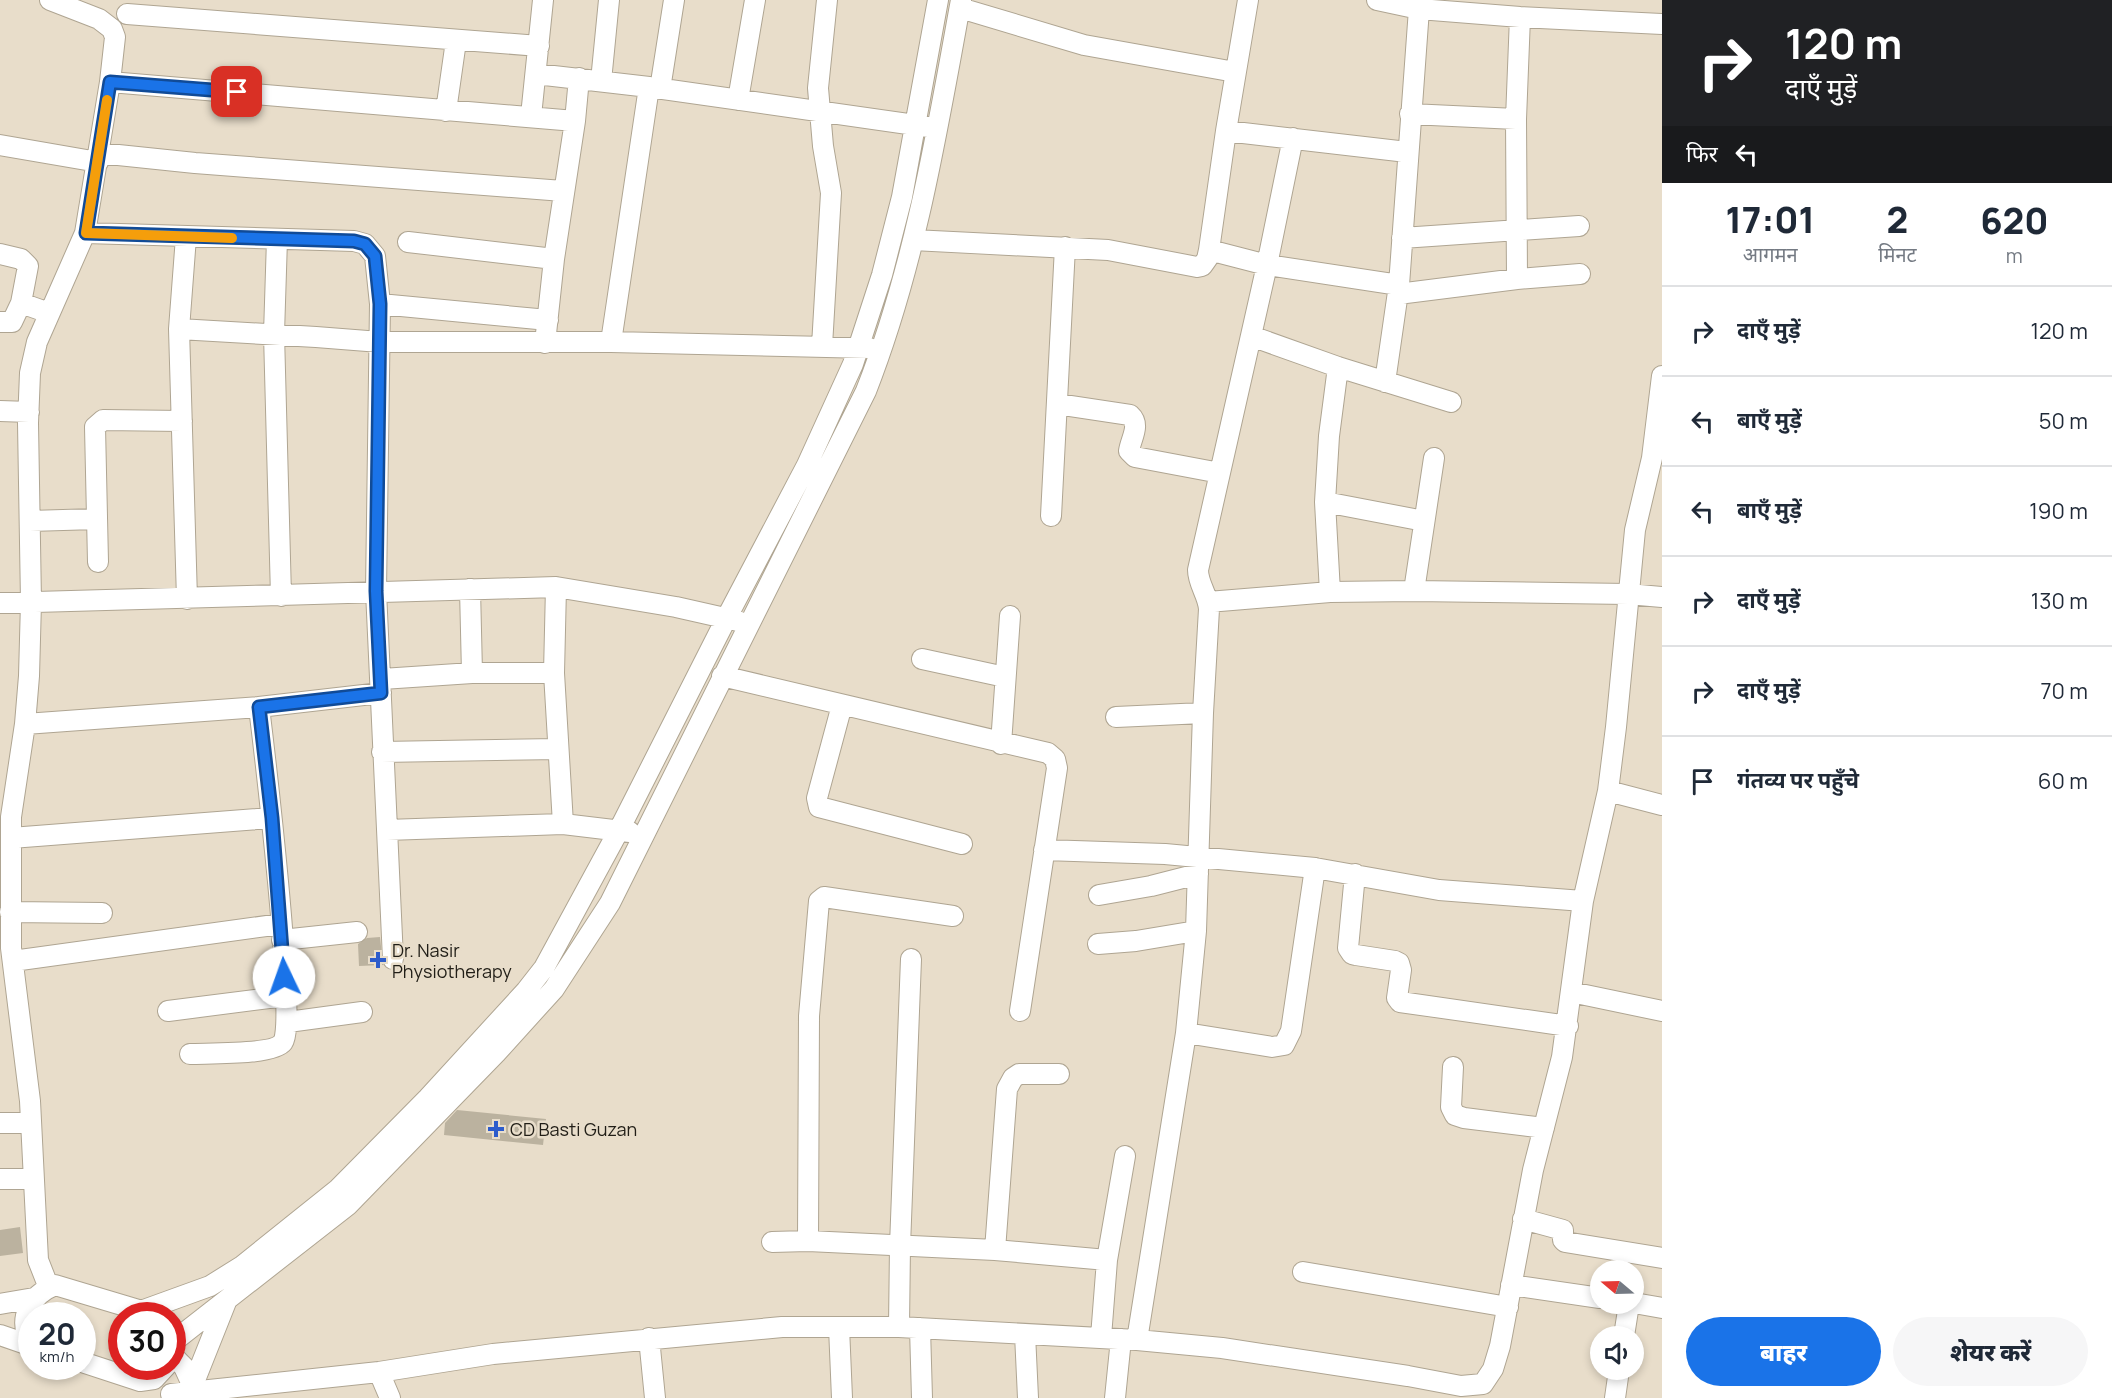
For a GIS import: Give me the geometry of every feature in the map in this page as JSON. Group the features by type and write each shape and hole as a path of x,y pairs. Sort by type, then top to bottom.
{"street":[{"path":"34,1302 42,1293 30,1123 13,961 5,932 10,912 11,838 5,816 25,724 29,676 30,373 37,342 86,233 115,37 112,29 99,19 50,0"},
{"path":"531,116 543,0"},
{"path":"601,81 609,0"},
{"path":"611,342 655,88 674,0"},
{"path":"738,100 755,0"},
{"path":"822,346 831,193 819,113 818,88 827,0"},
{"path":"174,1302 210,1286 242,1266 346,1181 428,1098 526,991 544,968 619,830 807,465 853,364 882,275 902,197 938,0"},
{"path":"913,240 1108,250 1197,267 1205,262 1209,250 1248,0"},
{"path":"1377,0 1419,9 1662,24"},
{"path":"186,1335 227,1299 348,1205 496,1053 554,989 610,903 722,676 827,472 866,391 882,350 913,240 960,4 1084,45 1235,72"},
{"path":"112,29 131,7 456,41 539,46"},
{"path":"1385,382 1399,290 1407,152 1419,9"},
{"path":"1517,279 1516,119 1520,17"},
{"path":"446,111 456,41"},
{"path":"536,74 655,88 937,128"},
{"path":"545,343 579,78"},
{"path":"110,82 575,121"},
{"path":"1410,114 1516,119"},
{"path":"1226,131 1407,152"},
{"path":"1115,1398 1129,1340 1186,1033 1196,931 1208,602 1198,578 1198,570 1267,265 1293,138"},
{"path":"0,145 98,158 195,163 563,191"},
{"path":"1402,238 1579,226"},
{"path":"86,233 354,241 365,244 375,256 380,304 376,591 393,960"},
{"path":"186,237 179,329 187,599"},
{"path":"277,239 274,334 280,596"},
{"path":"408,242 554,259"},
{"path":"1051,516 1065,247"},
{"path":"1209,250 1267,265 1399,290 1580,274"},
{"path":"0,254 21,259 28,266 21,303 12,322 0,322"},
{"path":"21,303 49,313"},
{"path":"380,304 548,320"},
{"path":"179,329 380,342 611,342 822,346 882,350"},
{"path":"1251,336 1338,367 1450,402"},
{"path":"1330,592 1325,502 1329,436 1338,367"},
{"path":"164,1380 173,1396 379,1372 493,1354 649,1338 782,1327 900,1327 1101,1337 1234,1350 1408,1376 1479,1391 1493,1369 1508,1307 1533,1170 1568,1026 1583,901 1608,791 1635,530 1652,458 1662,376"},
{"path":"1057,404 1130,415 1136,426 1130,447 1131,455 1135,457 1220,473"},
{"path":"0,411 29,412"},
{"path":"98,562 94,432 98,423 103,420 182,421"},
{"path":"1414,591 1434,458"},
{"path":"1325,502 1424,521"},
{"path":"30,521 96,519"},
{"path":"0,603 556,587 727,617 749,624"},
{"path":"556,587 554,673 563,824"},
{"path":"470,589 472,674"},
{"path":"1208,602 1330,592 1414,591 1628,594 1662,597"},
{"path":"1001,744 1010,616"},
{"path":"922,659 1005,677"},
{"path":"25,724 259,707 381,686 472,674 554,673"},
{"path":"722,676 1001,744 1048,753 1056,762 1057,768 1020,1011"},
{"path":"842,705 817,798 819,807 963,844"},
{"path":"190,1054 269,1051 283,1043 286,1036 288,1022 282,932 259,707"},
{"path":"1116,717 1203,713"},
{"path":"382,752 558,749"},
{"path":"1608,791 1662,805"},
{"path":"11,838 272,818"},
{"path":"387,830 563,824 644,834"},
{"path":"1044,850 1148,853 1198,866 1315,868 1439,890 1583,901"},
{"path":"1100,895 1151,886 1198,866"},
{"path":"1186,1033 1272,1047 1284,1045 1291,1031 1315,868"},
{"path":"1355,874 1348,948 1352,954 1399,963 1401,970 1397,998 1400,1002 1568,1026"},
{"path":"808,1241 809,1017 819,901 824,897 953,916"},
{"path":"10,912 102,913"},
{"path":"1098,944 1136,941 1196,931"},
{"path":"13,961 282,932 357,932"},
{"path":"900,1327 900,1246 911,959"},
{"path":"1571,992 1662,1011"},
{"path":"168,1011 285,996"},
{"path":"288,1022 362,1012"},
{"path":"1453,1067 1451,1107 1455,1115 1544,1128"},
{"path":"995,1251 1009,1083 1019,1074 1059,1074"},
{"path":"0,1124 30,1123"},
{"path":"1101,1337 1107,1260 1125,1156"},
{"path":"0,1179 33,1179"},
{"path":"1523,1219 1562,1229 1565,1242 1662,1258"},
{"path":"772,1242 808,1241 995,1251 1107,1260"},
{"path":"1303,1272 1508,1307"},
{"path":"0,1304 42,1293 55,1285 112,1302"},
{"path":"1511,1285 1590,1297"},
{"path":"195,1392 227,1299"},
{"path":"1644,1305 1662,1308"},
{"path":"839,1327 842,1398"},
{"path":"920,1328 922,1398"},
{"path":"1025,1334 1028,1398"},
{"path":"0,1335 18,1340"},
{"path":"649,1338 655,1398"},
{"path":"186,1372 195,1392"},
{"path":"379,1372 390,1398"},
{"path":"1615,1398 1618,1380"}],"building":[{"path":"380,937 383,965 359,966 358,944 367,938"},
{"path":"457,1110 546,1119 543,1145 444,1135 445,1123"},
{"path":"20,1227 23,1253 0,1256 0,1230"}],"slow traffic":[{"path":"107,100 86,233 232,238"}],"place":[{"name":"Dr. Nasir Physiotherapy","path":"378,960"},
{"name":"CD Basti Guzan","path":"496,1129"}],"route":[{"path":"237,92 110,82 86,233 354,241 365,244 375,256 380,304 376,591 381,693 259,707 272,818 284,977"}]}
